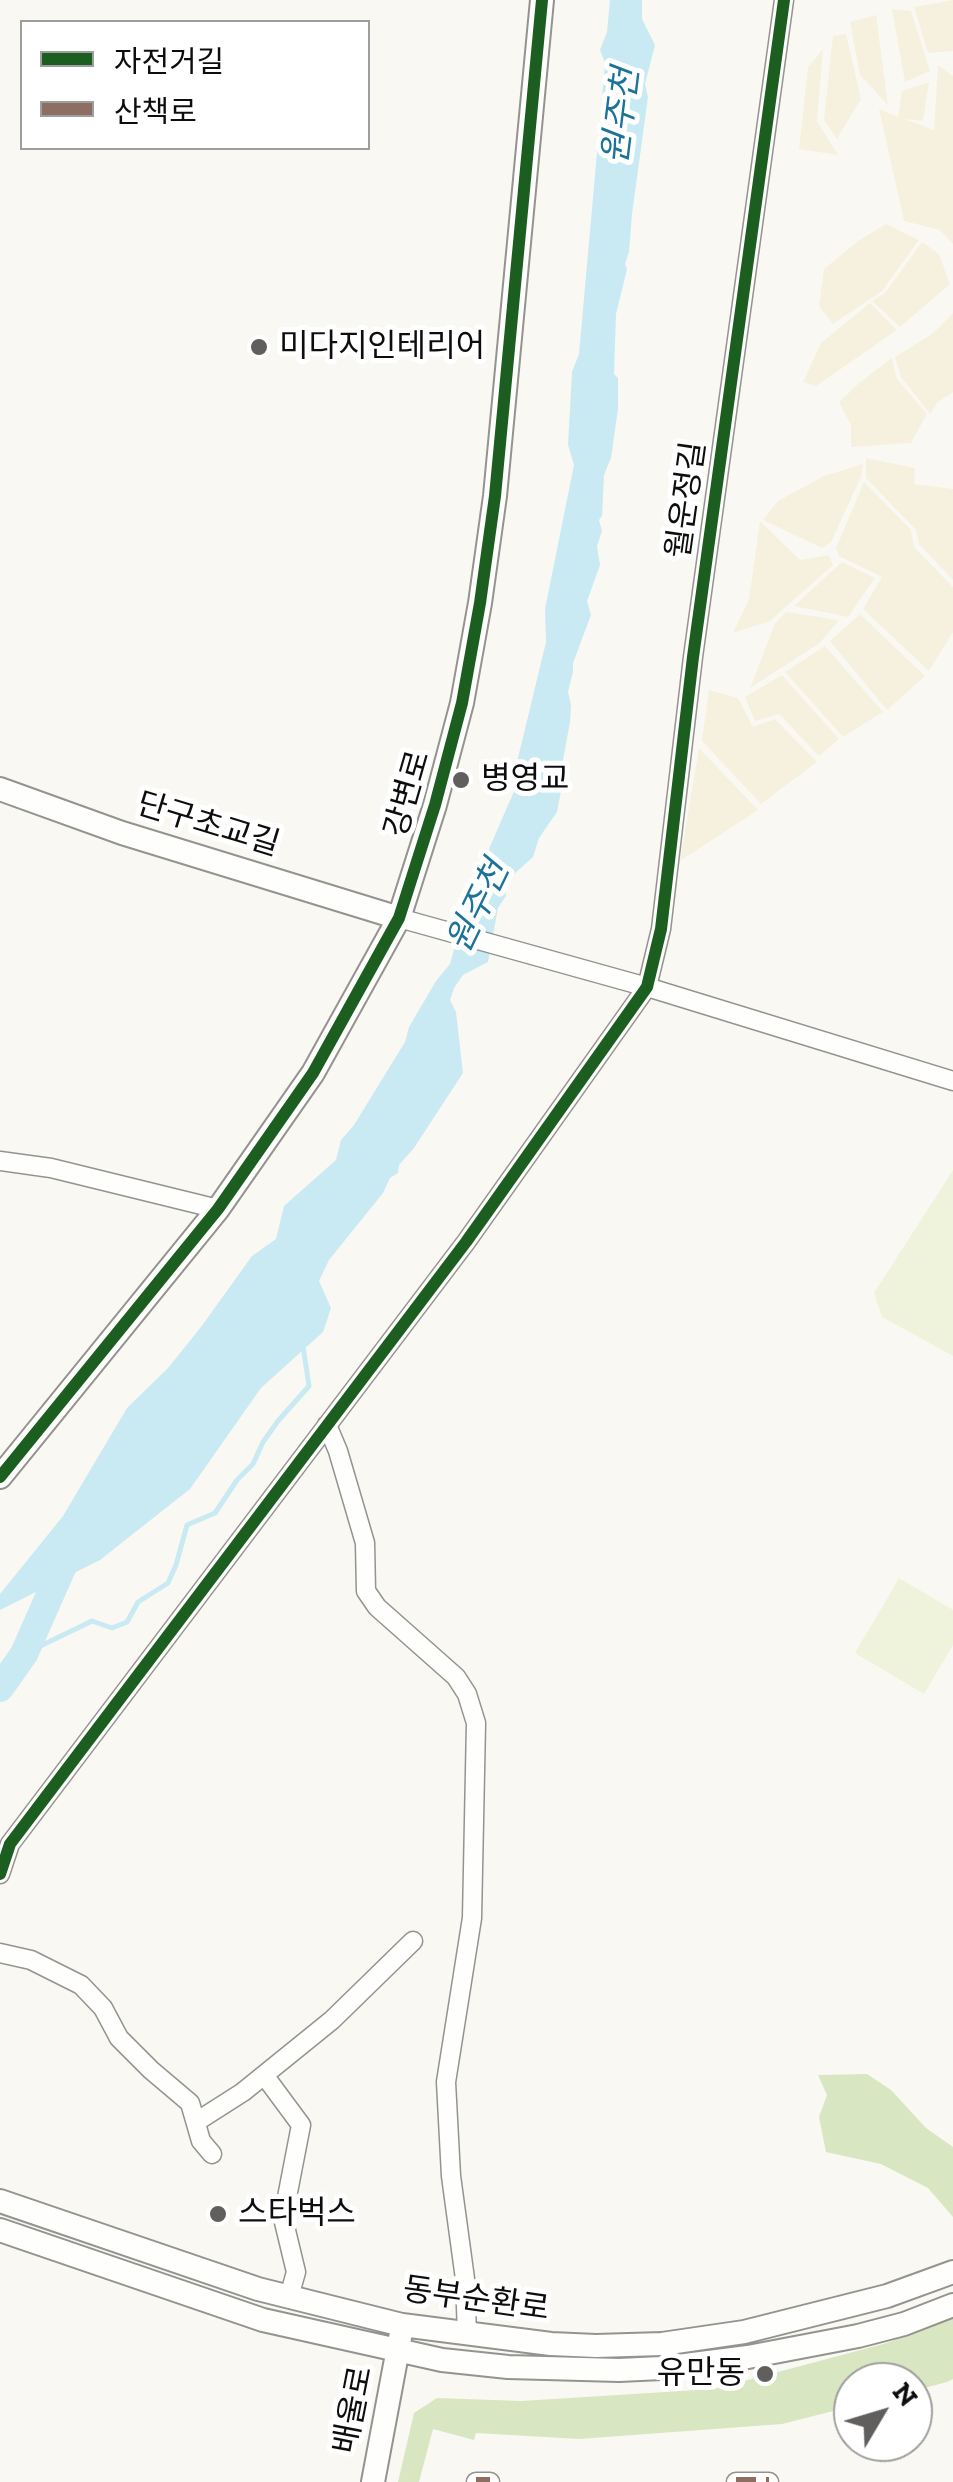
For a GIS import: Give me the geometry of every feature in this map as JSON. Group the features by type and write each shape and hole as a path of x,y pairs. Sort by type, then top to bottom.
{"street":[{"name":"강변로","path":"0,1476 218,1209 313,1073 410,921 462,703 480,604 495,496 542,0"},
{"name":"월운정길","path":"647,987 661,929 695,640 784,0"},
{"name":"단구초교길","path":"0,789 122,833 410,921"},
{"path":"410,921 647,987 953,1081"},
{"path":"0,1874 10,1844 466,1242 647,987"},
{"path":"0,1161 51,1168 218,1209"},
{"path":"327,1426 365,1543 366,1592 377,1607 456,1677 476,1723 472,1918 446,2082 451,2176 466,2279 467,2334"},
{"path":"196,2122 243,2092 332,2020 413,1942"},
{"path":"0,1954 31,1960 80,1985 103,2008 119,2038 190,2103 200,2140 212,2154"},
{"path":"264,2075 301,2125 283,2218 296,2272 290,2297"},
{"name":"동부순환로","path":"0,2201 258,2290 402,2326 566,2345 662,2344 744,2332 888,2296 953,2272"},
{"name":"동부순환로","path":"0,2230 263,2320 442,2360 508,2367 619,2370 748,2358 858,2336 953,2306"},
{"name":"배울로","path":"372,2482 402,2326"},
{"path":"476,2482 490,2482"},
{"path":"736,2482 769,2482"}],"shaded area":[{"path":"953,0 953,51 928,53 914,7"},
{"path":"892,9 911,11 930,71 905,82"},
{"path":"876,15 888,105 860,75 850,22"},
{"path":"846,34 861,99 837,139 824,120 833,36"},
{"path":"823,49 817,121 838,155 799,149 808,67"},
{"path":"938,65 953,76 953,244 940,230 904,221 879,109 898,117 902,91 929,82 923,121 905,119 934,130"},
{"path":"886,224 919,240 882,291 833,324 819,306 824,269"},
{"path":"922,242 939,254 950,284 900,327 872,301 885,293"},
{"path":"870,303 897,330 816,386 803,382 821,343"},
{"path":"953,313 953,392 938,402 930,414 901,377 895,357 932,334"},
{"path":"892,358 897,379 927,414 911,443 851,447 851,425 839,402"},
{"path":"866,458 915,468 914,484 953,489 953,580 919,544 916,530 866,478"},
{"path":"863,464 861,477 831,542 822,548 763,520 778,501 824,476"},
{"path":"864,482 911,530 914,547 953,587 953,632 929,671 863,609 882,577 839,556 836,548"},
{"path":"760,521 800,560 829,555 833,565 770,621 733,633 749,599"},
{"path":"842,562 875,578 848,617 794,606"},
{"path":"786,612 839,620 820,643 750,688 775,623"},
{"path":"860,614 925,676 887,710 830,641"},
{"path":"825,646 883,712 843,737 785,672"},
{"path":"782,675 839,739 819,756 779,714 755,721 745,697"},
{"path":"709,690 738,698 753,727 775,719 817,762 761,804 702,741"},
{"path":"699,748 758,810 680,861"}],"green space":[{"path":"953,1170 953,1356 882,1317 874,1293"},
{"path":"899,1578 953,1610 953,1645 924,1694 855,1653"},
{"path":"867,2074 891,2090 926,2128 953,2147 953,2217 928,2188 881,2164 826,2152 819,2117 827,2095 818,2075"},
{"path":"953,2317 953,2379 933,2386 933,2362 833,2362 833,2411 782,2424 579,2439 476,2433 474,2440 433,2429 419,2482 398,2482 414,2413 437,2398 521,2401 714,2389 887,2343"}],"water":[{"path":"610,0 642,0 642,19 655,45 645,84 648,97 627,269 616,314 614,374 618,378 618,409 611,458 604,475 599,520 602,531 597,546 600,565 587,601 591,615 573,663 568,692 570,722 557,812 539,838 533,857 505,882 506,896 498,908 488,962 463,975 450,1000 456,1012 463,1073 399,1165 398,1173 390,1178 383,1193 329,1260 319,1281 331,1308 323,1332 261,1388 190,1489 100,1560 0,1610 0,1594 63,1516 127,1408 168,1368 252,1256 276,1239 284,1206 336,1160 341,1140 354,1125 405,1042 409,1027 436,981 450,964 469,895 518,782 517,762 546,642 545,609 574,465 568,445 572,372 579,354 605,63 600,50 607,32"}],"waterway":[{"path":"24,1654 92,1621 112,1628 127,1622 138,1602 168,1583 187,1525 215,1513 253,1464 278,1421 309,1386 303,1346"},
{"name":"원주천","path":"0,1688 24,1654 69,1552"}],"marked path":[{"path":"476,2482 490,2482"},
{"path":"736,2482 769,2482"}],"cycle path":[{"path":"0,1477 218,1209 313,1073 399,918 462,703 480,603 495,496 542,0"},
{"path":"0,1874 10,1844 466,1242 647,987 661,929 693,657 784,0"}],"place":[{"name":"미다지인테리어","path":"259,347"},
{"name":"병영교","path":"461,780"},
{"name":"스타벅스","path":"218,2214"},
{"name":"유만동","path":"765,2374"}]}
